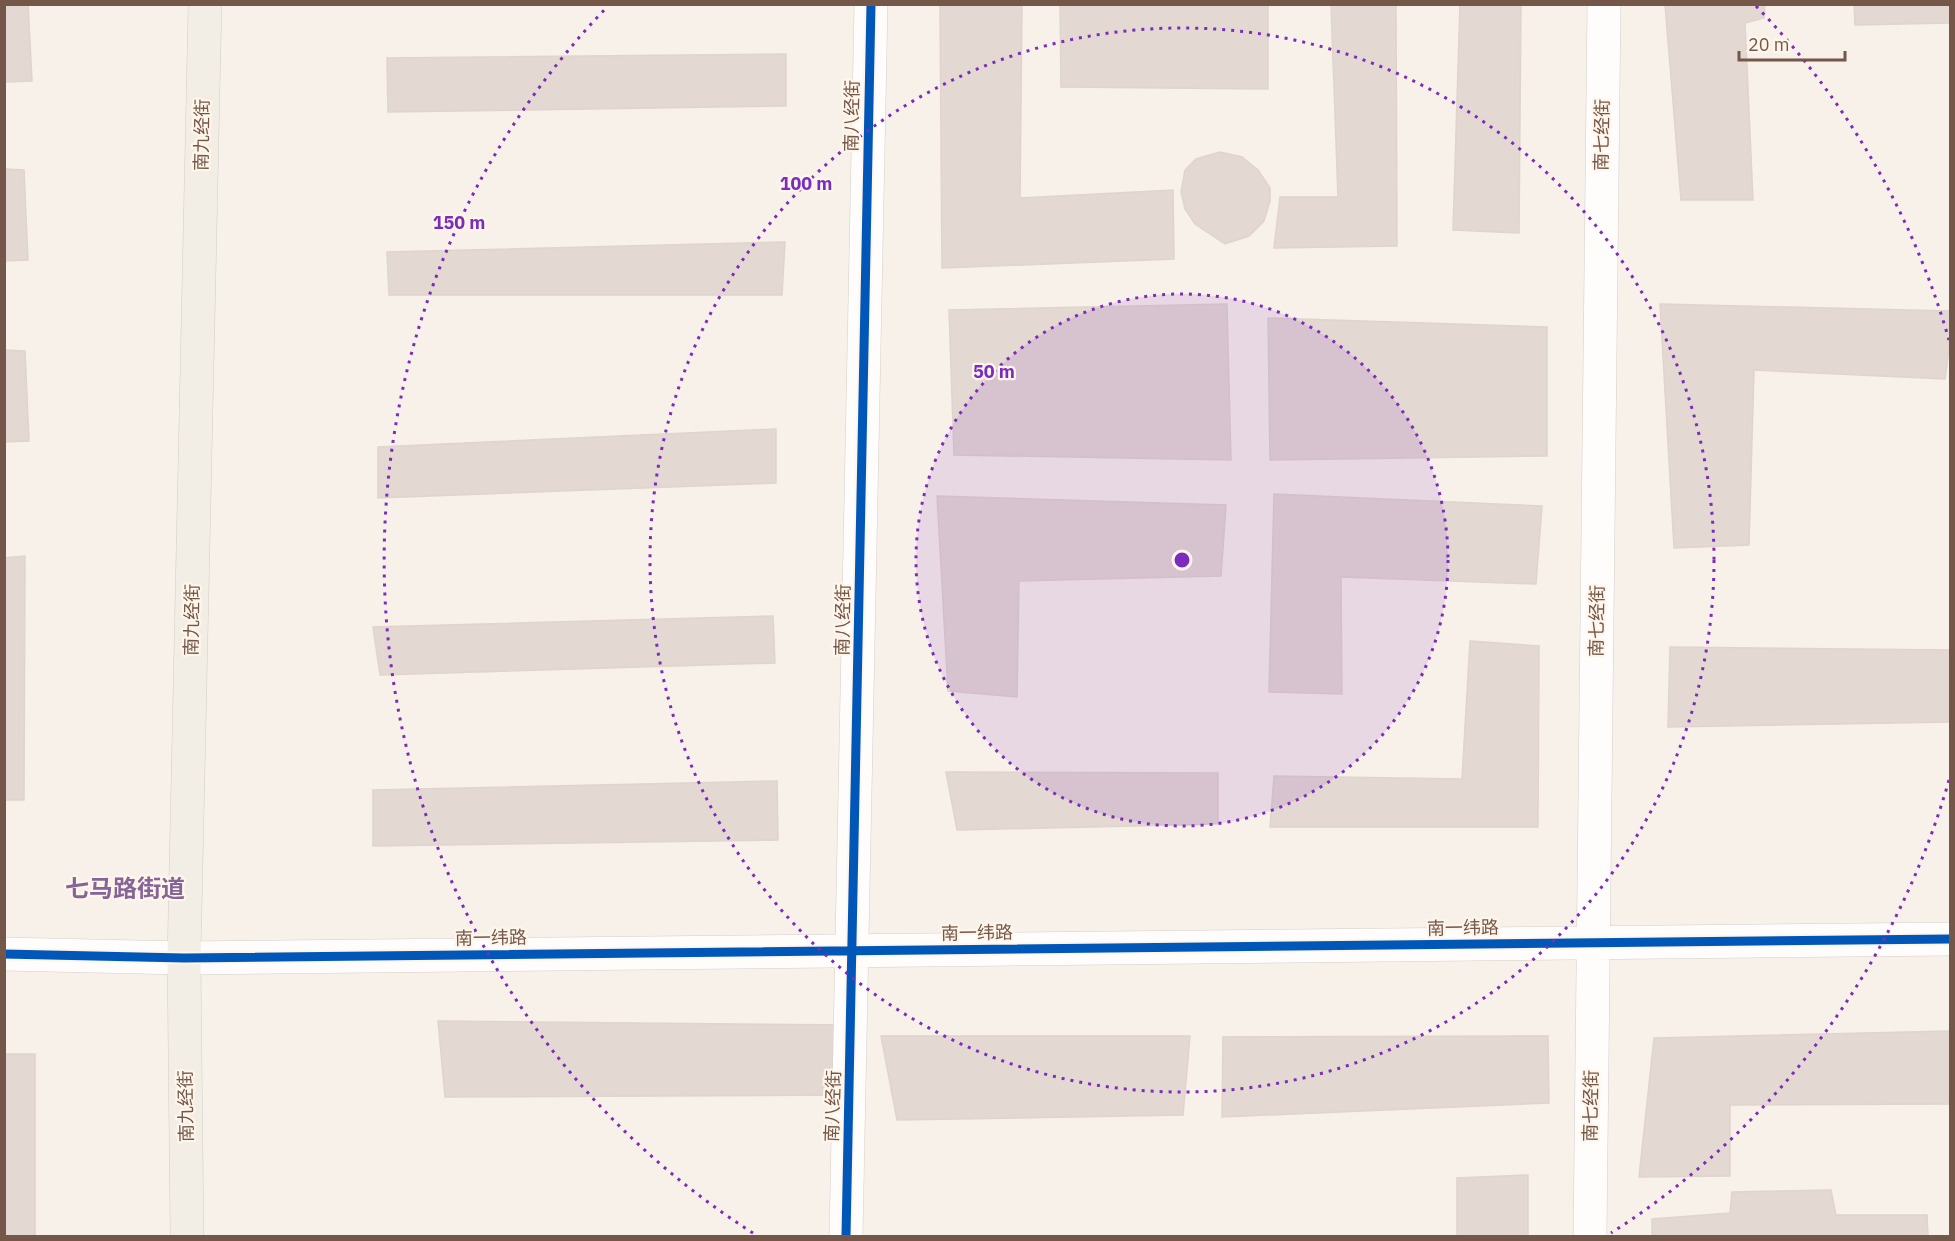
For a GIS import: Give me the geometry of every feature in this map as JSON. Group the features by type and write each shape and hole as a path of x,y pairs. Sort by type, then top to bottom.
{"main road":[{"name":"南九经街","path":"187,1236 184,958 205,4"}],"street":[{"name":"南八经街","path":"846,1236 871,4"},
{"name":"南七经街","path":"1590,1236 1604,4"},
{"name":"南一纬路","path":"4,954 184,958 1950,939"}],"building":[{"path":"4,4 28,4 32,81 4,82"},
{"path":"940,4 1022,4 1020,198 1173,190 1174,259 942,268"},
{"path":"1060,4 1268,4 1268,89 1061,87"},
{"path":"1331,4 1396,4 1397,246 1274,248 1280,197 1338,197"},
{"path":"1460,4 1521,4 1519,233 1453,230"},
{"path":"1665,4 1765,4 1764,18 1745,23 1753,200 1681,200"},
{"path":"1854,4 1950,4 1950,23 1855,25"},
{"path":"786,54 786,106 388,112 387,58"},
{"path":"1220,152 1242,157 1258,170 1270,188 1270,201 1264,221 1249,236 1225,244 1195,224 1185,209 1181,192 1185,170 1196,159"},
{"path":"4,169 24,170 28,260 4,261"},
{"path":"785,242 782,295 389,295 387,252"},
{"path":"1227,304 1231,460 954,455 949,310"},
{"path":"1660,304 1950,311 1950,341 1945,379 1754,370 1749,545 1674,548"},
{"path":"1268,318 1547,327 1547,456 1270,460"},
{"path":"4,350 25,351 29,441 4,442"},
{"path":"776,429 776,483 378,498 378,447"},
{"path":"1274,494 1542,506 1536,584 1341,577 1342,694 1269,692"},
{"path":"937,496 1226,505 1221,576 1019,581 1017,697 948,691"},
{"path":"25,556 24,800 4,800 4,558"},
{"path":"773,616 775,663 380,675 373,627"},
{"path":"1470,641 1539,646 1538,827 1270,827 1274,776 1462,779"},
{"path":"1670,647 1950,650 1950,722 1668,727"},
{"path":"946,772 1218,773 1218,824 957,830"},
{"path":"777,781 778,840 373,846 373,790"},
{"path":"438,1021 851,1025 839,1095 445,1097"},
{"path":"1950,1031 1950,1104 1730,1105 1730,1176 1639,1177 1654,1038"},
{"path":"881,1036 1190,1036 1183,1115 897,1120"},
{"path":"1548,1036 1549,1103 1222,1117 1223,1037"},
{"path":"4,1054 35,1054 35,1236 4,1236"},
{"path":"1528,1175 1528,1236 1457,1236 1457,1178"},
{"path":"1831,1190 1836,1215 1927,1215 1928,1236 1652,1236 1652,1219 1730,1213 1732,1192"}],"cycle path":[{"path":"846,1236 871,4"},
{"path":"4,954 184,958 1950,939"}],"district":[{"name":"七马路街道","path":"125,889"}]}
